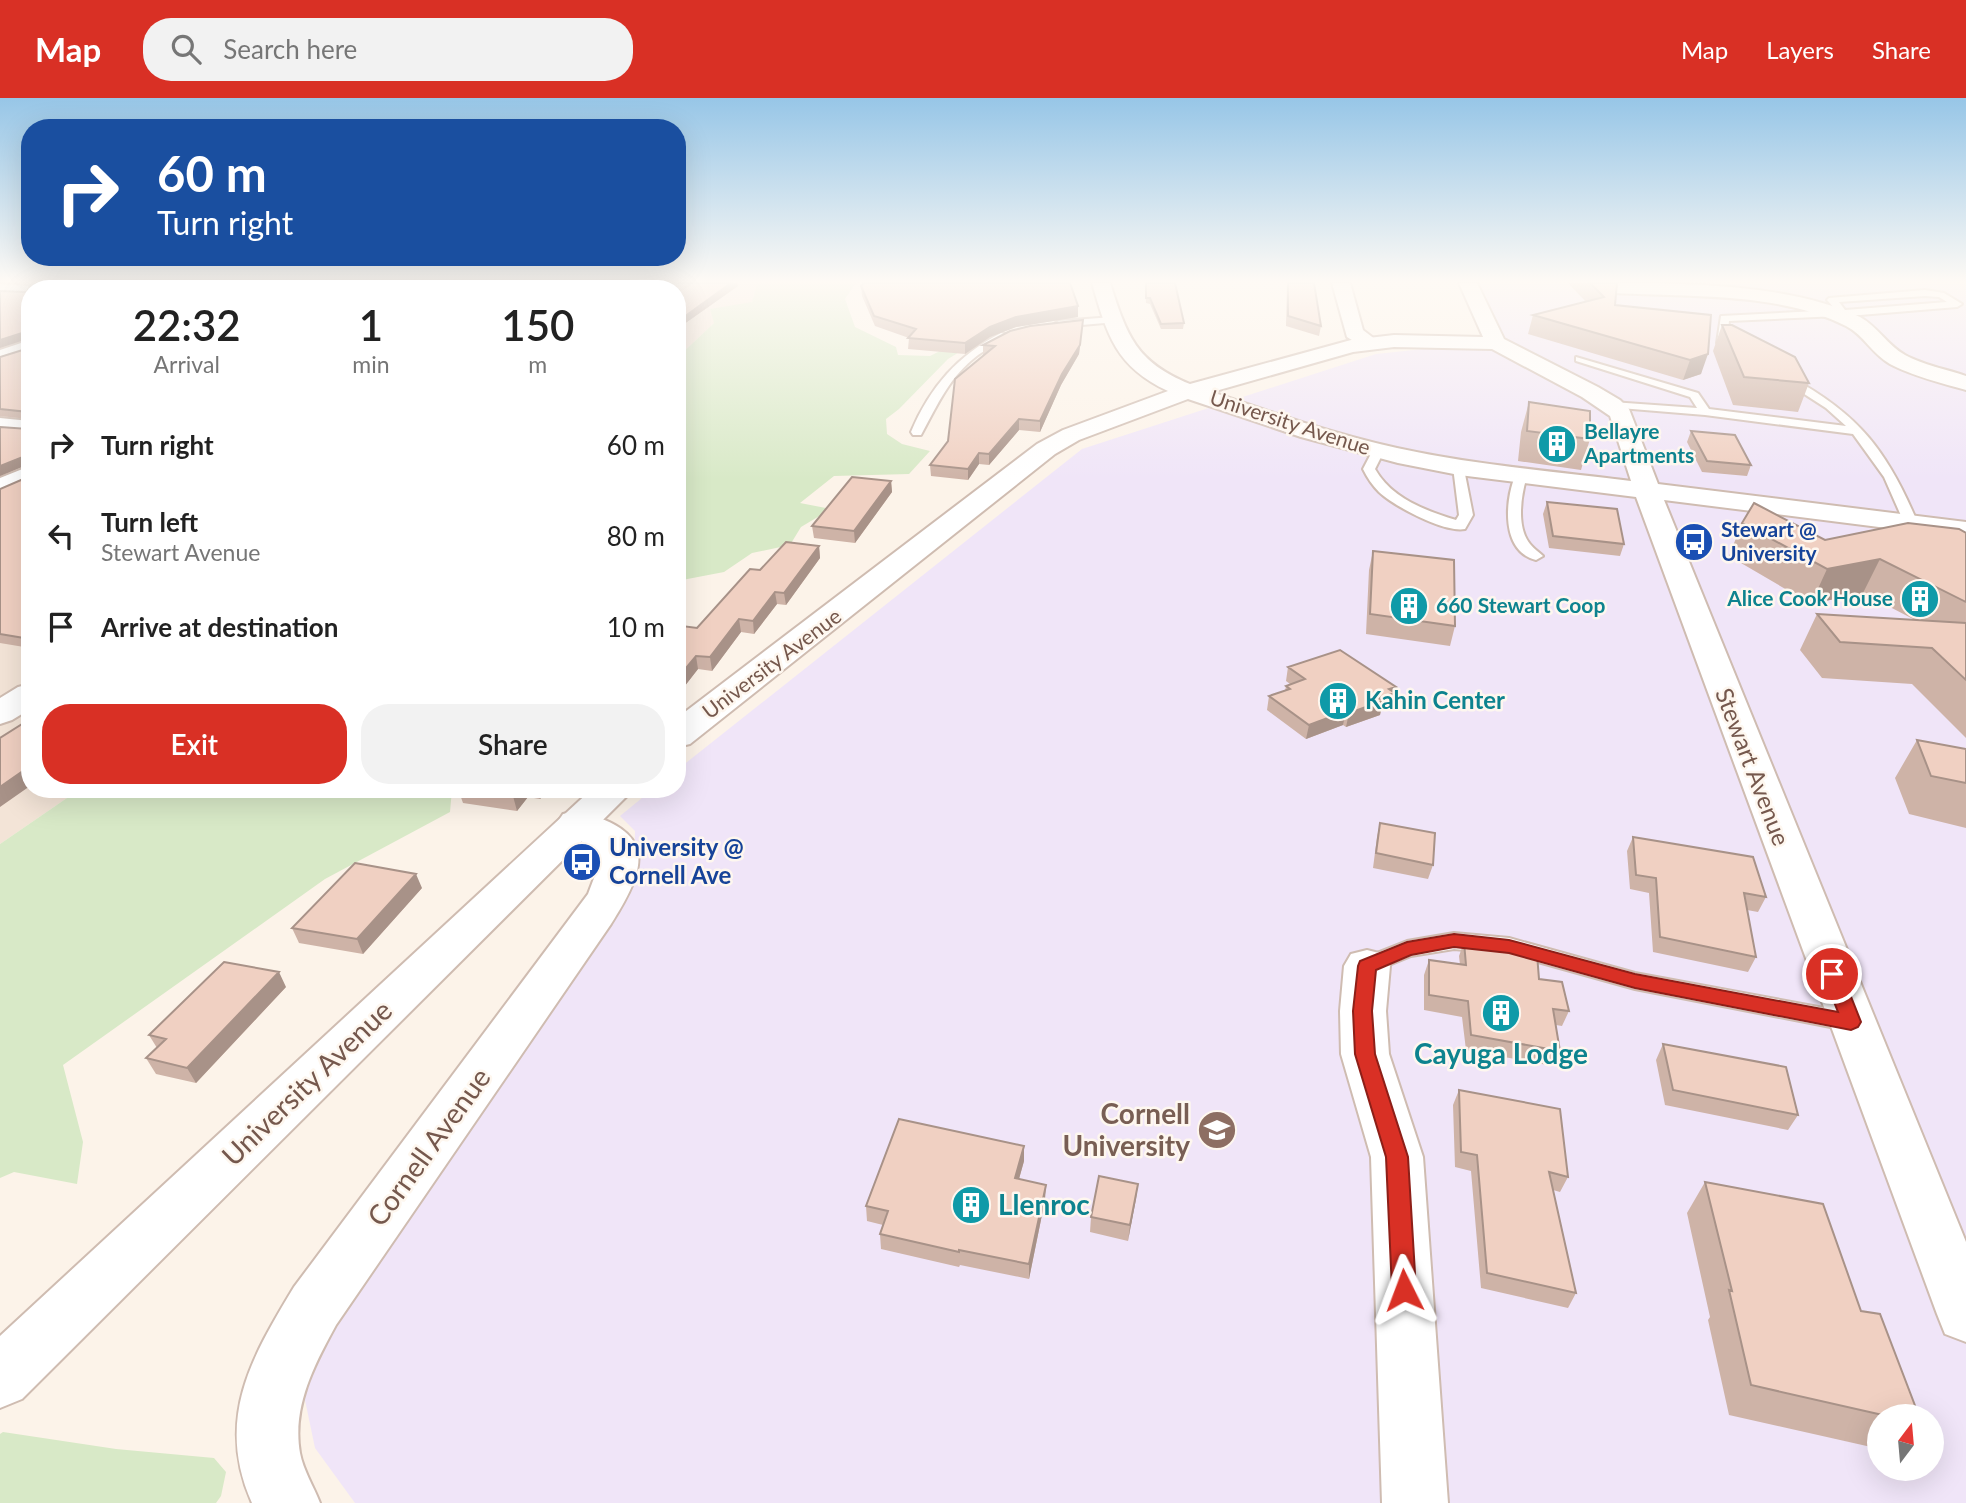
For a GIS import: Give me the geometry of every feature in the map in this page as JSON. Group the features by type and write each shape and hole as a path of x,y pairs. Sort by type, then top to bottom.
{"street":[{"path":"0,357 21,349"},
{"path":"1126,349 1144,369 1191,391 1349,349"},
{"path":"1506,349 1612,405"},
{"path":"1882,349 1898,359 1966,383"},
{"name":"University Avenue","path":"686,729 1046,449 1071,435 1191,391 1245,411 1378,451 1459,467 1966,530"},
{"name":"Stewart Avenue","path":"1612,405 1624,423 1672,561 1966,1314"},
{"path":"1100,424 1183,406 1245,411"},
{"path":"0,425 21,427"},
{"path":"0,488 21,478"},
{"path":"0,676 21,680"},
{"path":"0,713 21,700"},
{"name":"University Avenue","path":"0,1378 605,798"},
{"name":"Cornell Avenue","path":"287,1503 269,1468 267,1427 272,1395 289,1350 315,1306 575,945 610,890 618,874 620,855 612,839 577,823"},
{"path":"1367,966 1363,1011 1365,1054 1397,1157 1415,1503"}],"lane":[{"path":"917,432 932,396 956,368 978,349"},
{"path":"1730,349 1745,359"},
{"path":"1580,359 1694,395 1705,412"},
{"path":"1780,376 1816,394 1859,431 1884,462 1911,524"},
{"path":"1612,405 1705,412 1859,431"},
{"path":"1378,451 1369,469 1373,479 1384,491 1427,515 1460,526 1466,515 1459,467"},
{"path":"1521,476 1514,498 1517,524 1523,545 1536,556"},
{"path":"1367,966 1407,949 1454,941 1509,946 1635,981 1851,1022"}],"shaded area":[{"path":"0,349 21,349 21,798 67,798 0,844"},
{"name":"Cornell University","path":"1428,349 1966,349 1966,1503 355,1503 315,1448 301,1381 634,879 635,831 620,816 642,798 686,798 686,763 1082,449 1376,354"}],"green space":[{"path":"686,349 896,349 898,355 930,356 945,349 965,349 948,359 886,419 887,434 902,444 930,451 909,474 834,476 800,503 831,509 801,527 790,545 752,553 724,572 686,579"},
{"path":"67,798 451,798 450,812 325,879 63,1065 83,1142 77,1184 14,1172 0,1178 0,844"},
{"path":"3,1432 116,1449 214,1458 226,1472 221,1496 216,1503 0,1503 0,1434"}],"building":[{"path":"992,349 1078,349 1062,374 1040,421 1019,419 989,454 979,453 968,469 930,465 948,441 955,379"},
{"path":"1650,349 1708,349 1708,354 1690,360"},
{"path":"1732,349 1778,349 1795,357 1809,383 1744,377"},
{"path":"21,350 21,411 0,409 0,357"},
{"path":"1529,402 1590,411 1590,439 1527,431"},
{"path":"0,427 21,428 21,458 0,466"},
{"path":"1691,431 1735,435 1751,465 1707,461"},
{"path":"852,477 891,481 854,531 812,526"},
{"path":"21,480 21,638 0,634 0,489"},
{"path":"1547,502 1617,509 1624,544 1553,536"},
{"path":"1754,503 1825,540 1908,523 1959,529 1966,533 1966,602 1880,559 1827,569 1742,523"},
{"path":"786,542 819,546 784,593 775,592 753,621 739,619 710,657 696,656 686,668 686,627 697,628 750,569 760,570"},
{"name":"660 Stewart Coop","path":"1373,551 1454,560 1455,626 1370,614"},
{"path":"1817,614 1966,623 1966,680 1932,648 1840,642"},
{"name":"Kahin Center","path":"1340,650 1396,687 1389,689 1395,693 1379,698 1383,701 1309,725 1269,696 1290,689 1286,686 1305,679 1288,667"},
{"path":"21,725 21,772 0,787 0,738"},
{"path":"1917,740 1966,749 1966,783 1931,776"},
{"path":"1380,823 1435,833 1433,865 1376,853"},
{"path":"1633,837 1753,857 1766,897 1744,893 1756,957 1660,937 1656,878 1636,875"},
{"path":"355,863 416,874 357,939 292,928"},
{"name":"Cayuga Lodge","path":"1464,942 1537,954 1539,979 1562,982 1569,1011 1553,1009 1560,1051 1471,1035 1468,1001 1429,995 1429,960 1466,965"},
{"path":"224,962 279,972 187,1068 146,1058 166,1039 149,1035"},
{"path":"1663,1044 1786,1067 1798,1115 1673,1090"},
{"path":"1459,1090 1560,1109 1568,1177 1549,1172 1576,1293 1487,1273 1477,1155 1461,1152"},
{"name":"Llenroc","path":"899,1119 1024,1146 1015,1178 1046,1185 1029,1264 880,1234 888,1211 866,1206"},
{"path":"1099,1176 1138,1184 1130,1225 1091,1217"},
{"path":"1705,1182 1823,1204 1861,1311 1880,1314 1914,1404 1867,1404 1867,1411 1751,1385 1729,1290 1732,1291"}],"place":[{"name":"Bellayre Apartments","path":"1557,444"},
{"name":"Stewart @ University","path":"1694,542"},
{"name":"Alice Cook House","path":"1920,599"},
{"name":"660 Stewart Coop","path":"1409,606"},
{"name":"Kahin Center","path":"1338,701"},
{"name":"University @ Cornell Ave","path":"582,862"},
{"name":"Cayuga Lodge","path":"1501,1013"},
{"name":"Cornell University","path":"1217,1130"},
{"name":"Llenroc","path":"971,1205"}],"route":[{"path":"1404,1290 1397,1157 1365,1054 1363,1011 1367,966 1407,949 1454,941 1509,946 1635,981 1851,1022 1832,974"}]}
